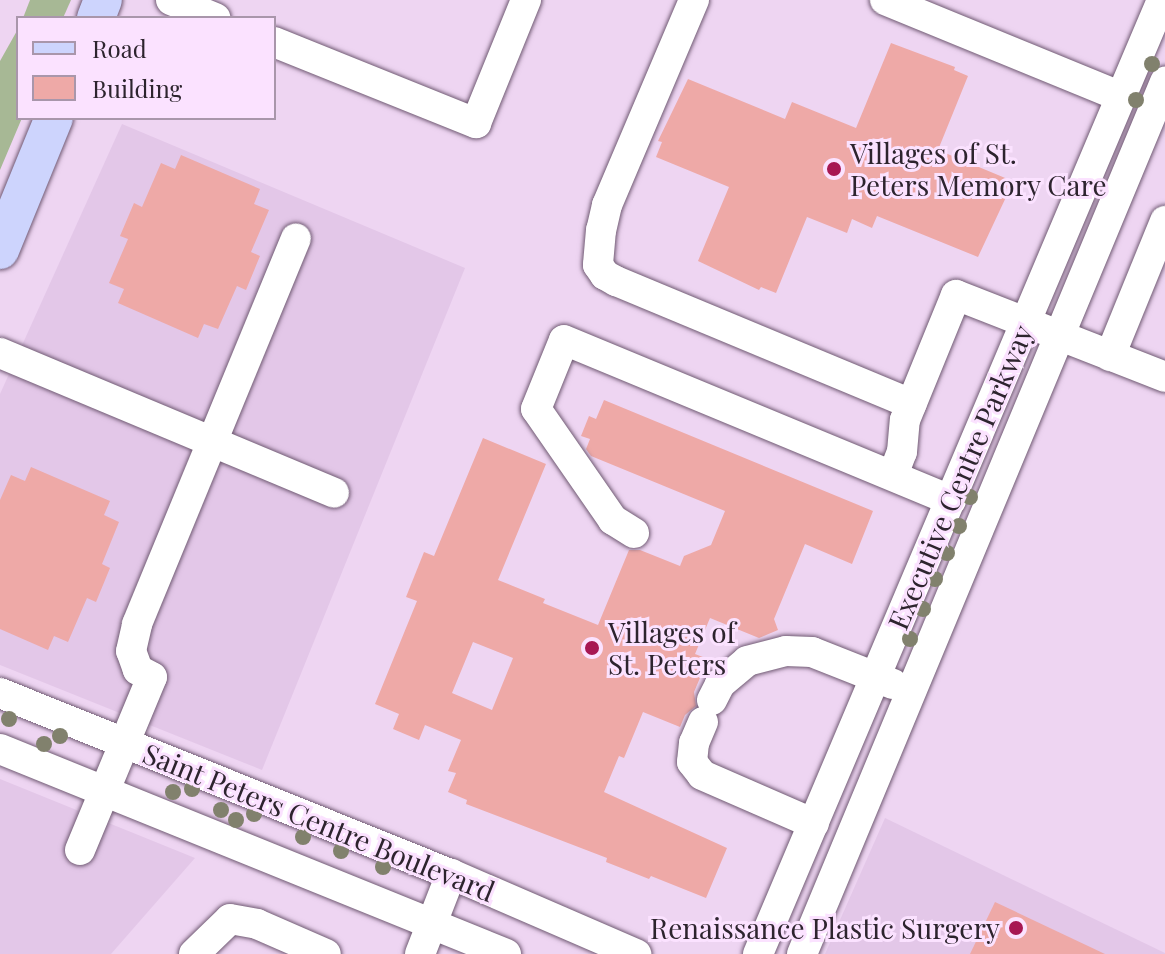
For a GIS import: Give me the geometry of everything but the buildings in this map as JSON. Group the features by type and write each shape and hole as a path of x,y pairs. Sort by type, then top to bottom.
{"main road":[{"path":"0,250 53,120"}],"street":[{"path":"171,0 210,16"},
{"path":"276,43 476,123 526,0"},
{"path":"694,0 607,205 598,265 605,275 616,281 911,404"},
{"path":"885,0 1121,97"},
{"name":"Executive Centre Parkway","path":"758,954 1162,0"},
{"name":"Executive Centre Parkway","path":"802,954 1165,82"},
{"path":"1110,356 1165,221"},
{"path":"80,850 152,677 138,670 131,651 137,624 296,239"},
{"path":"893,475 902,452 903,430 911,404 956,295 1165,377"},
{"path":"634,533 613,520 536,409 564,340 951,500"},
{"path":"0,353 334,493"},
{"path":"814,824 702,775 692,762 694,743 720,684 747,661 786,651 812,652 910,690"},
{"name":"Saint Peters Centre Boulevard","path":"0,693 451,874 636,954"},
{"name":"Saint Peters Centre Boulevard","path":"0,749 506,954"},
{"path":"420,954 451,874"},
{"path":"194,954 230,919 257,924 326,954"}],"shaded area":[{"path":"122,124 465,268 262,770 0,665 0,394"},
{"path":"0,779 195,858 111,954 0,954"},
{"path":"885,818 1165,953 1165,954 825,954"}],"green space":[{"path":"30,0 71,0 64,16 24,16"},
{"path":"16,33 16,120 21,120 0,170 0,61"}],"place":[{"name":"Villages of St. Peters Memory Care","path":"834,169"},
{"name":"Villages of St. Peters","path":"592,648"},
{"name":"Renaissance Plastic Surgery","path":"1016,928"}]}
